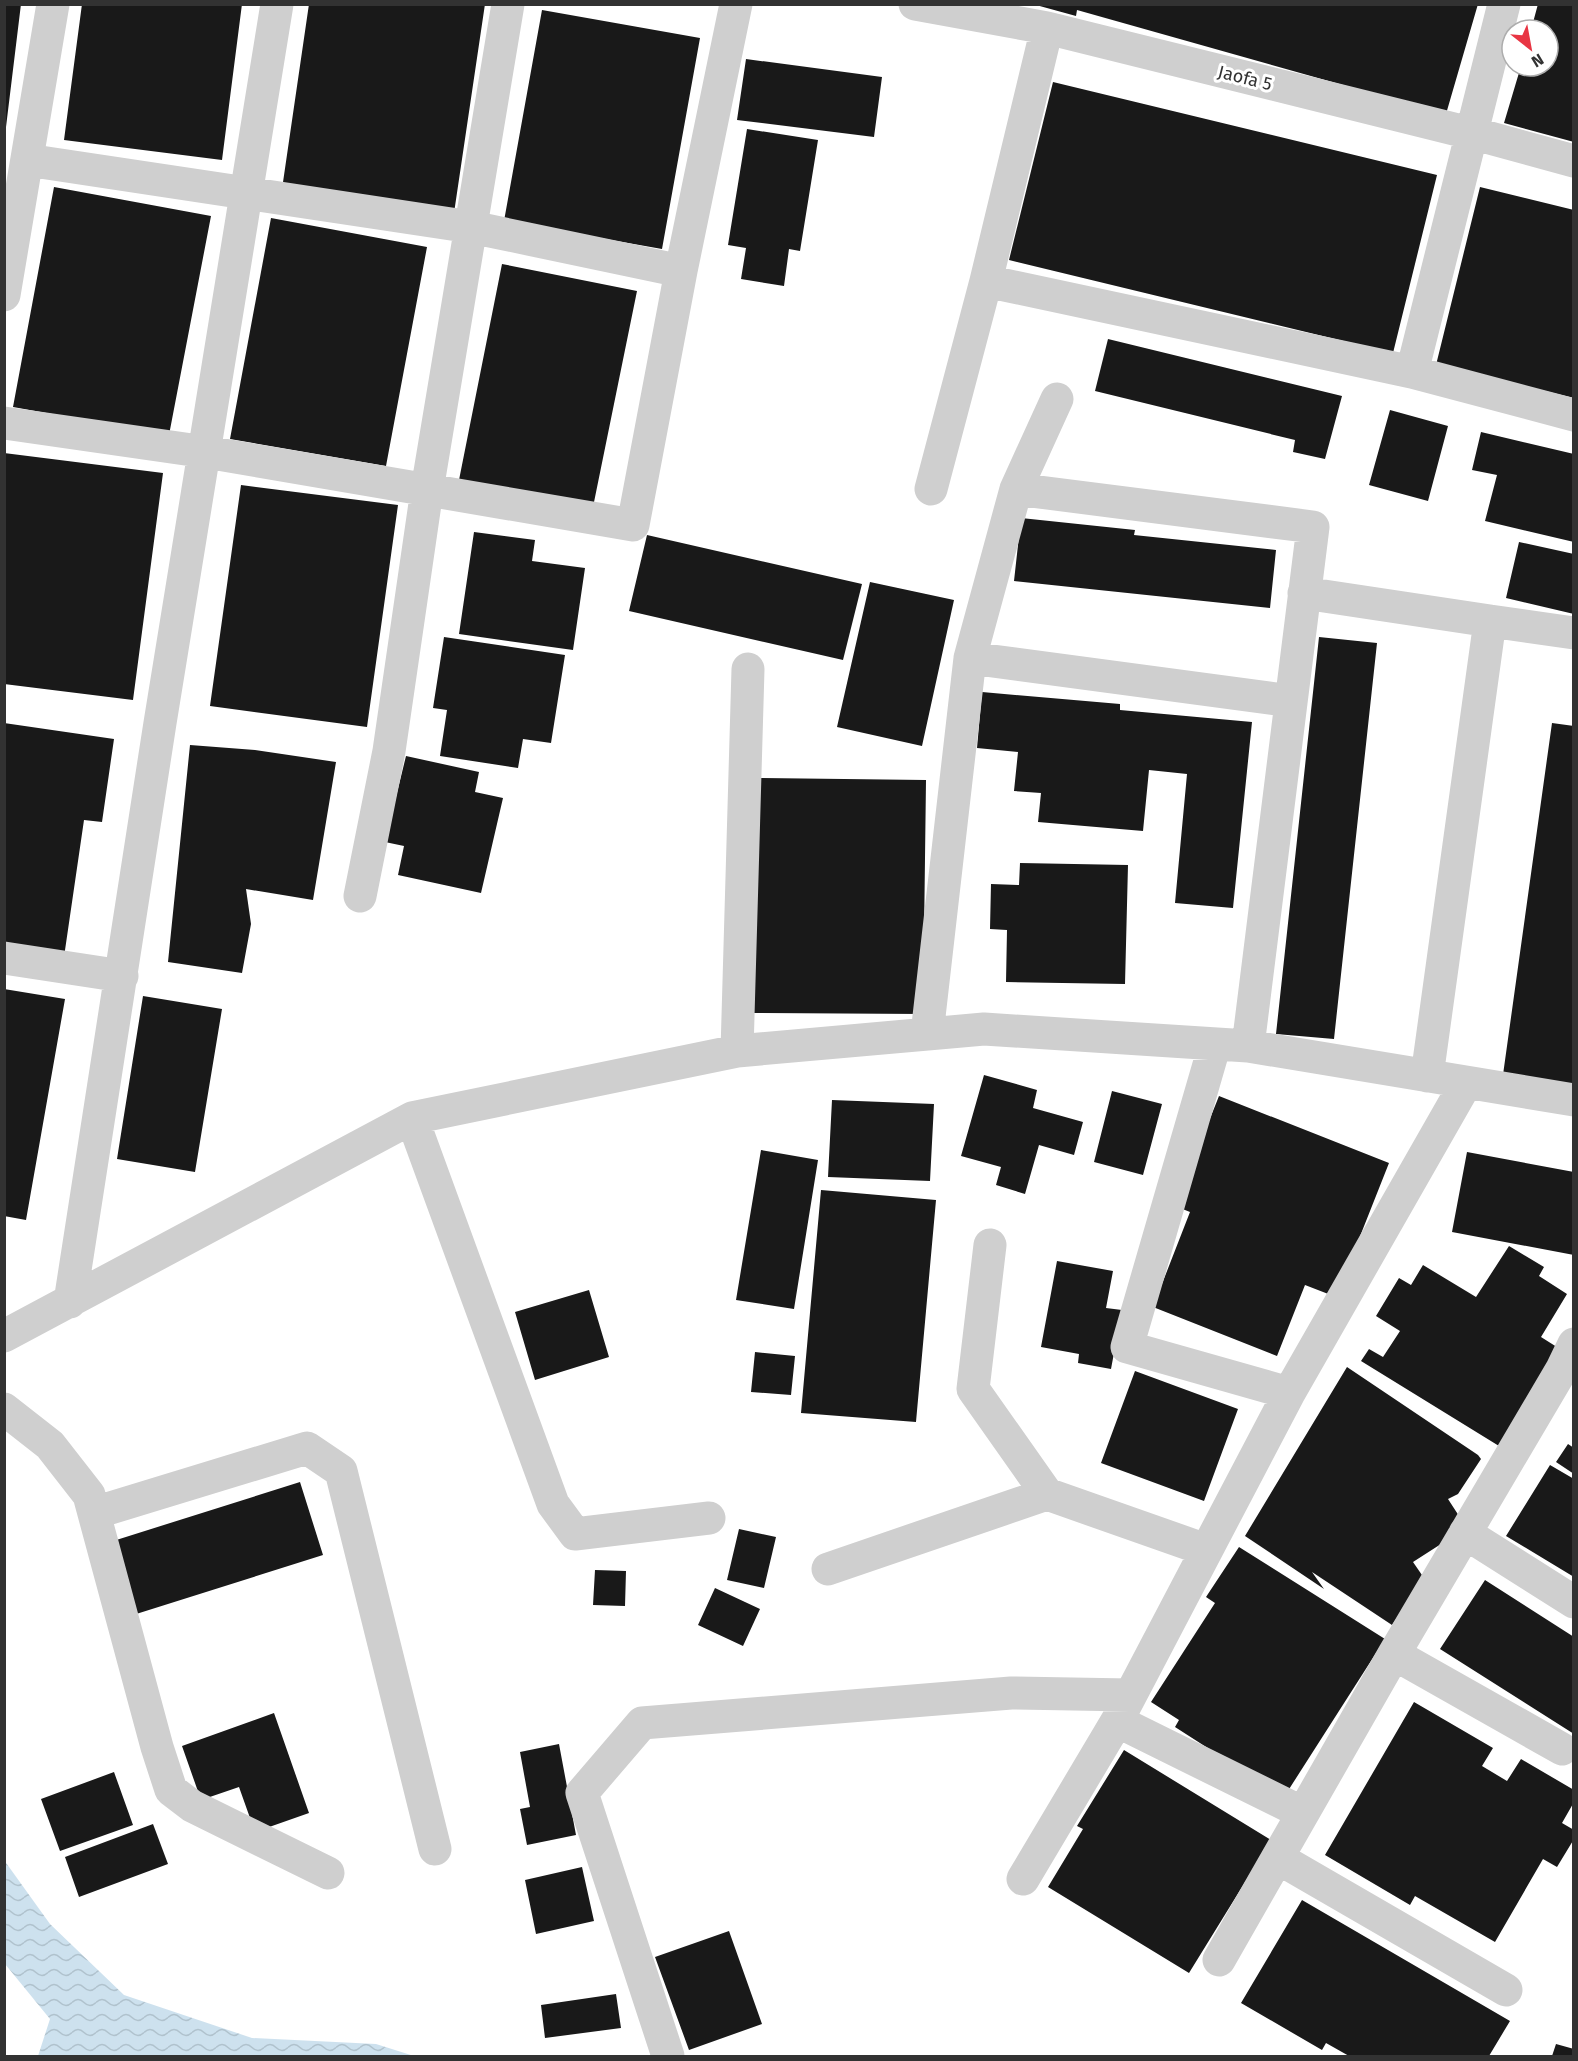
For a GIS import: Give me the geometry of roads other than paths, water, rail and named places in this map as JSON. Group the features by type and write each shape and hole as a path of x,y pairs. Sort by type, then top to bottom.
{"street":[{"path":"4,295 53,4"},
{"path":"70,1302 160,723 206,452 277,4"},
{"path":"360,896 389,752 427,490 508,4"},
{"path":"4,423 206,452 633,525 681,271 736,4"},
{"name":"Jaofa 5","path":"915,4 999,12 1047,28 1574,161"},
{"path":"1412,372 1504,4"},
{"path":"931,489 986,281 1047,28"},
{"path":"27,160 471,227 681,271"},
{"path":"986,281 1412,372 1574,415"},
{"path":"927,1034 970,658 1016,489 1057,399"},
{"path":"1016,489 1313,527 1248,1046"},
{"path":"1304,593 1574,633"},
{"path":"1427,1076 1490,621"},
{"path":"970,658 1291,701"},
{"path":"737,1051 748,669"},
{"path":"4,958 122,976"},
{"path":"4,1336 412,1118 737,1051 984,1029 1248,1046 1574,1100"},
{"path":"1215,1044 1127,1347 1289,1393"},
{"path":"1023,1879 1124,1708 1289,1393 1466,1083"},
{"path":"412,1118 553,1504 575,1534 709,1518"},
{"path":"990,1245 973,1389 1047,1494 1206,1550"},
{"path":"1219,1960 1394,1654 1562,1369 1574,1344"},
{"path":"4,1409 50,1445 89,1495 157,1747 171,1790 192,1806 328,1873"},
{"path":"94,1513 307,1448 341,1471 435,1850"},
{"path":"828,1569 1047,1494"},
{"path":"1465,1533 1574,1602"},
{"path":"1394,1654 1562,1749"},
{"path":"668,2056 582,1793 642,1723 1011,1693 1124,1708 1303,1813"},
{"path":"1278,1858 1506,1990"}],"water":[{"path":"4,1860 50,1924 124,1995 252,2038 376,2044 414,2056 38,2056 50,2019 5,1964"}]}
